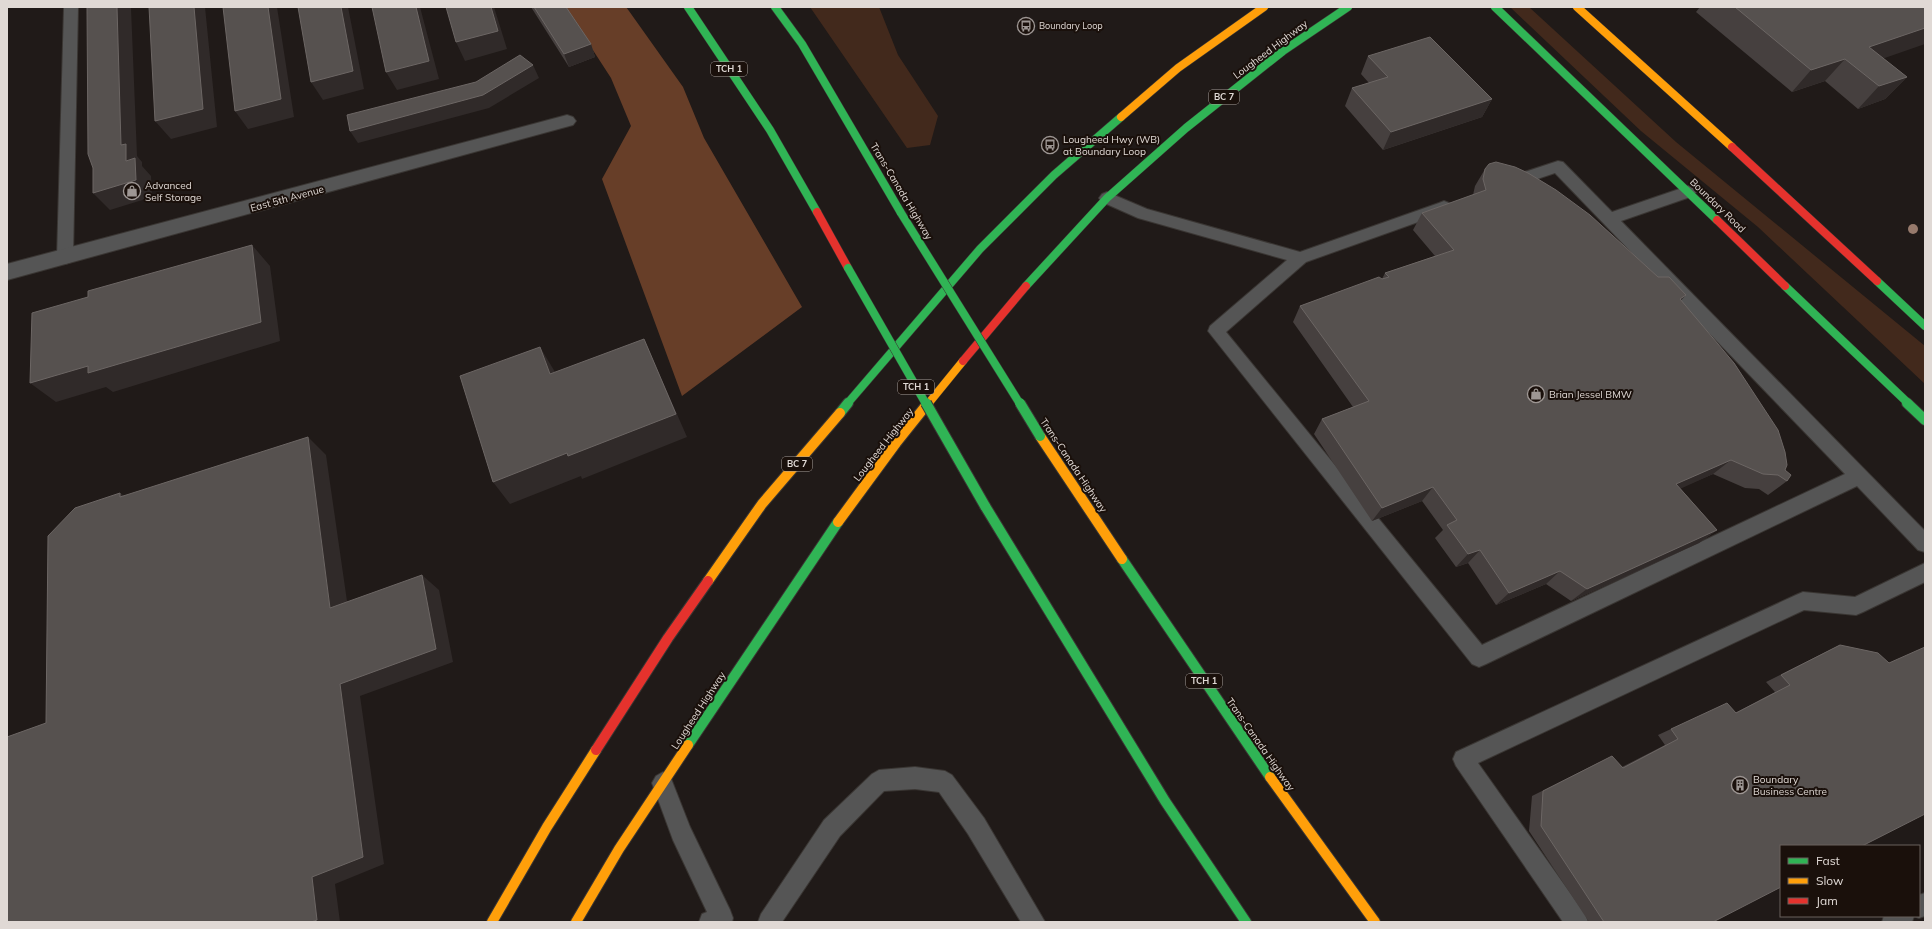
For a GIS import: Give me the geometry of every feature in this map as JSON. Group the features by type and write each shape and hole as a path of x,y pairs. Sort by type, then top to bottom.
{"main road":[{"name":"TCH 1","path":"688,7 770,130 985,506 1165,801 1246,922"},
{"name":"Trans-Canada Highway","path":"775,7 802,44 901,213 1040,436 1244,741 1375,922"},
{"name":"BC 7","path":"492,922 547,827 672,632 762,504 980,249 1054,175 1178,68 1264,7"},
{"name":"Lougheed Highway","path":"576,922 619,849 829,534 896,443 1016,298 1107,198 1186,128 1283,50 1348,7"},
{"name":"Boundary Road","path":"1495,7 1925,420"},
{"path":"1577,7 1818,226 1925,326"}],"street":[{"name":"East 5th Avenue","path":"7,272 65,258 567,121"}],"lane":[{"path":"65,258 70,7"},
{"path":"1504,185 1558,166 1925,544"},
{"path":"1609,219 1688,192"},
{"path":"1107,198 1143,214 1300,258"},
{"path":"1458,202 1300,258 1216,331 1479,657 1859,476"},
{"path":"1577,922 1463,759 1803,601 1856,606 1925,572"},
{"path":"768,922 837,823 879,781 915,778 945,782 976,826 1034,922"},
{"path":"663,783 681,832 720,921"}],"shaded area":[{"path":"565,7 626,7 683,87 704,138 802,307 682,396 602,179 631,126 611,78"},
{"path":"810,7 879,7 898,55 938,116 930,145 907,148"},
{"path":"1510,7 1529,7 1676,142 1925,346 1925,384 1758,227 1641,131"}],"building":[{"path":"87,7 117,7 121,145 126,144 126,161 135,158 136,180 93,193 93,168 88,154"},
{"path":"149,7 194,7 203,109 155,121"},
{"path":"223,7 268,7 281,99 235,111"},
{"path":"298,7 341,7 353,71 311,82"},
{"path":"372,7 416,7 429,61 386,72"},
{"path":"446,7 491,7 498,31 456,42"},
{"path":"534,7 566,7 591,44 564,54"},
{"path":"1735,7 1925,7 1925,28 1869,47 1907,77 1879,86 1845,59 1811,70"},
{"path":"1430,37 1492,99 1391,132 1352,88 1388,77 1368,56"},
{"path":"520,55 533,65 483,95 350,131 347,115 476,82"},
{"name":"Brian Jessel BMW","path":"1496,162 1515,167 1528,173 1556,190 1590,215 1658,277 1669,277 1686,295 1680,299 1734,363 1778,430 1785,452 1787,465 1785,470 1791,475 1787,481 1778,475 1763,474 1731,460 1676,484 1717,530 1587,589 1560,571 1509,593 1480,550 1468,554 1447,525 1457,520 1433,487 1382,508 1322,419 1369,401 1300,306 1379,277 1382,279 1389,277 1385,273 1454,250 1422,213 1486,190 1483,179 1485,169 1489,164"},
{"path":"252,245 261,322 88,373 88,366 30,383 32,313 88,297 88,291"},
{"path":"644,339 676,414 568,456 567,453 493,482 460,376 540,347 550,374"},
{"path":"308,437 330,608 422,575 436,649 340,684 363,857 312,877 317,920 311,922 7,922 7,737 46,723 48,536 75,508 120,493 120,497"},
{"name":"Boundary Business Centre","path":"1840,645 1878,653 1889,663 1925,647 1925,814 1864,845 1780,845 1780,888 1713,922 1604,922 1541,826 1543,791 1612,756 1623,768 1678,739 1671,729 1727,703 1736,713 1790,685 1781,675"}],"traffic: fast":[{"path":"688,7 770,130 817,212"},
{"path":"775,7 802,44 901,213"},
{"path":"1026,286 1107,198 1186,128 1283,51 1348,7"},
{"path":"1495,7 1717,220"},
{"path":"840,413 980,249 1054,175 1121,117"},
{"path":"901,213 1040,436"},
{"path":"848,268 985,506"},
{"path":"1877,281 1925,326"},
{"path":"1785,286 1925,420"},
{"path":"985,506 1165,801 1246,922"},
{"path":"688,745 838,522"},
{"path":"1122,559 1244,741 1270,777"}],"traffic: slow":[{"path":"1121,117 1178,68 1264,7"},
{"path":"1577,7 1732,147"},
{"path":"838,522 896,443 963,361"},
{"path":"708,581 762,504 840,413"},
{"path":"1040,436 1122,559"},
{"path":"576,922 619,849 688,745"},
{"path":"492,922 547,827 596,750"},
{"path":"1270,777 1375,922"}],"traffic: jam":[{"path":"1732,147 1877,281"},
{"path":"817,212 848,268"},
{"path":"1717,220 1785,286"},
{"path":"963,361 1026,286"},
{"path":"596,750 668,638 708,581"}],"place":[{"name":"Boundary Loop","path":"1026,26"},
{"name":"Lougheed Hwy (WB) at Boundary Loop","path":"1050,145"},
{"name":"Advanced Self Storage","path":"132,191"},
{"name":"Brian Jessel BMW","path":"1536,394"},
{"name":"Boundary Business Centre","path":"1740,785"}]}
